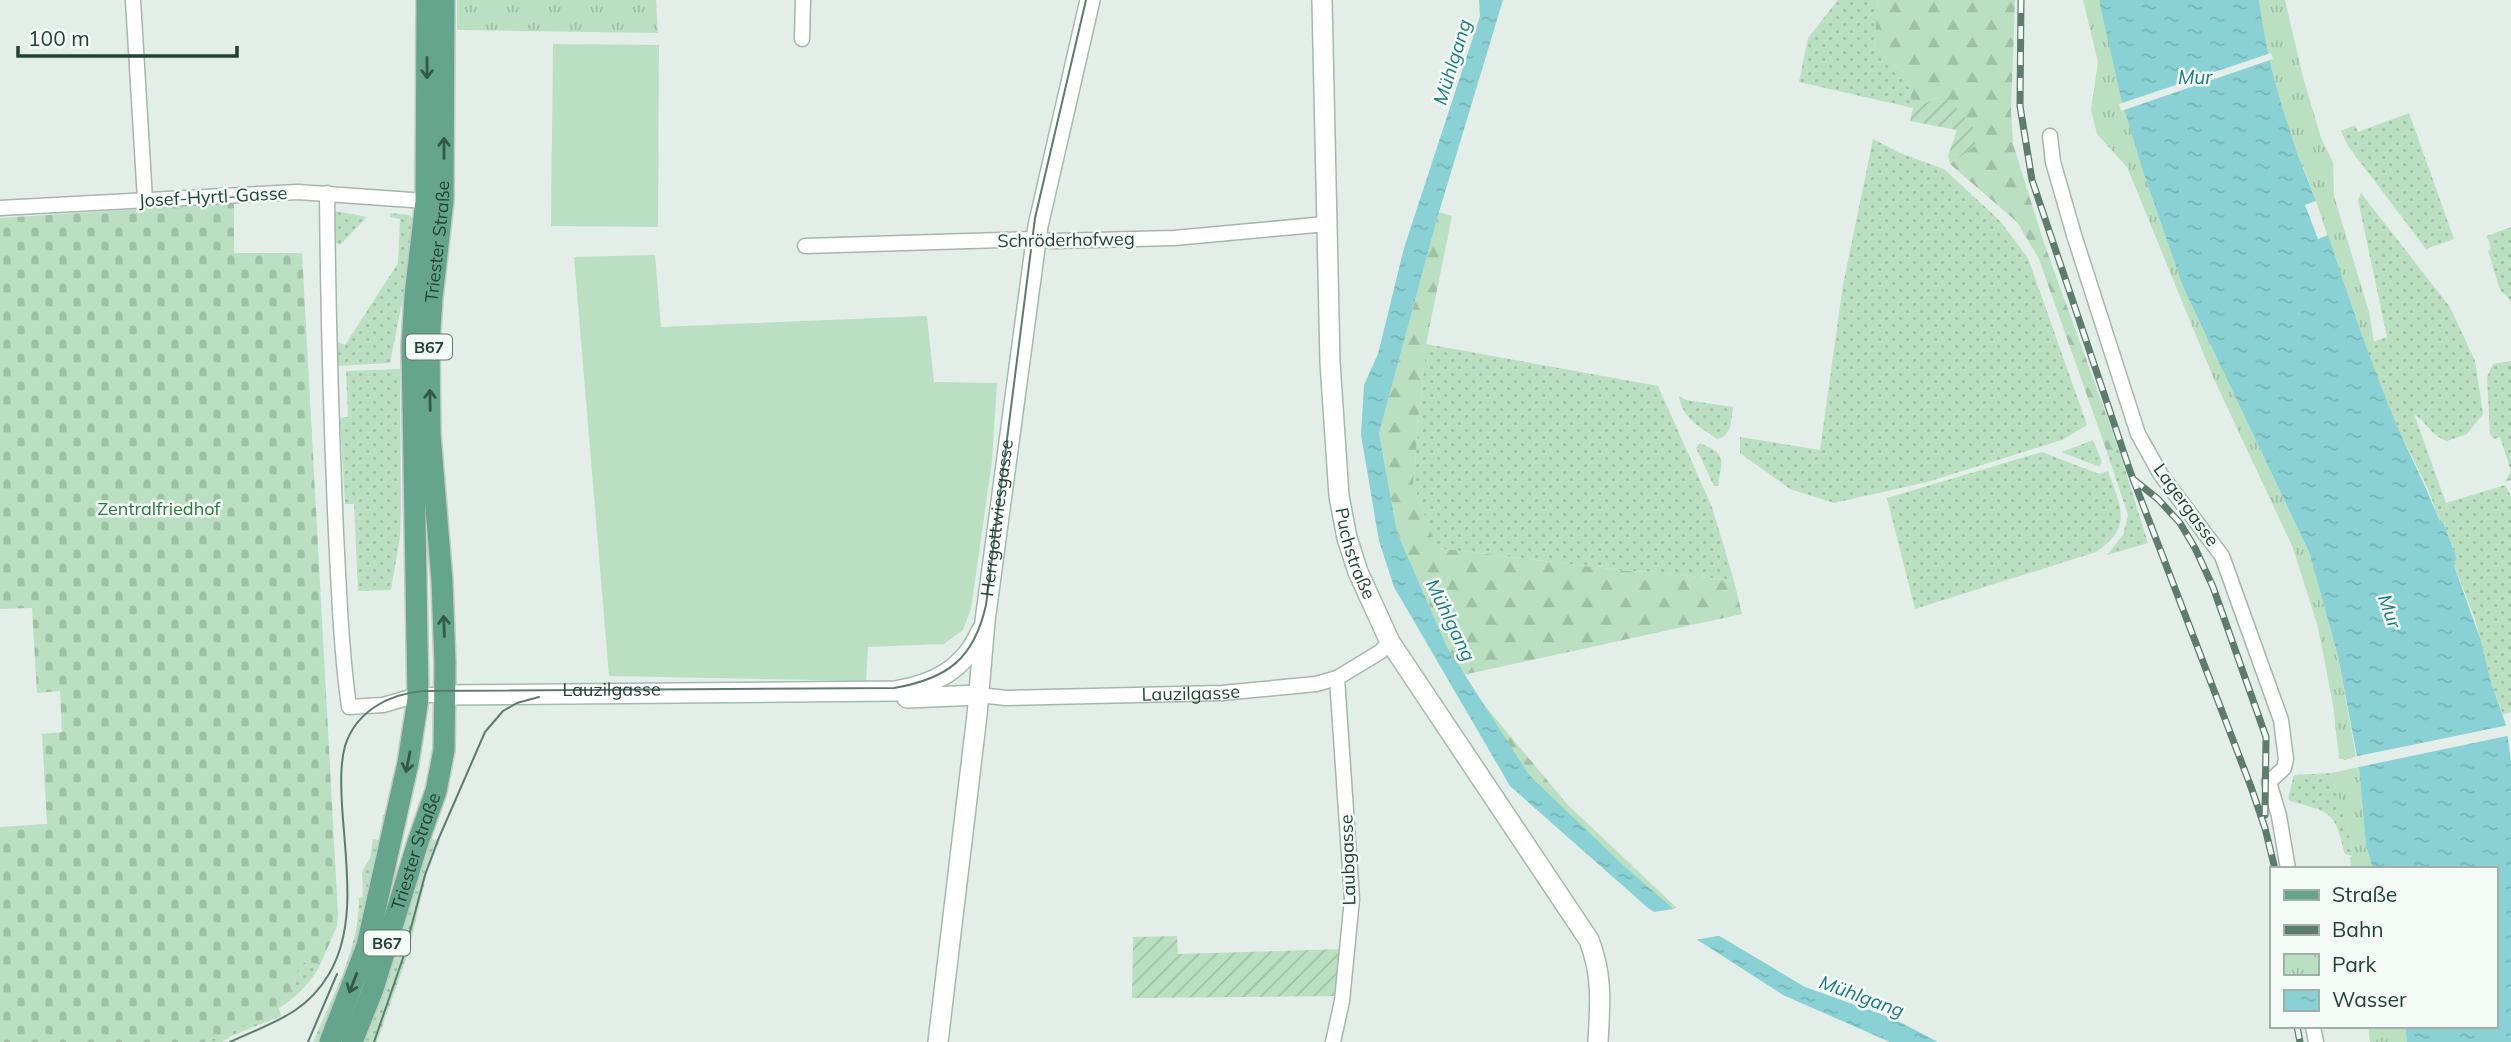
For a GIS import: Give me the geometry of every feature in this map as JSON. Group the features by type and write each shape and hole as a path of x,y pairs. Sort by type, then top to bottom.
{"main road":[{"name":"Triester Straße","path":"330,1042 367,946 408,763 418,695 412,346 426,201 427,0"},
{"name":"Triester Straße","path":"352,1042 373,989 436,792 443,750 442,582 430,434 429,344 443,201 444,0"}],"street":[{"path":"133,0 145,200"},
{"path":"802,39 803,0"},
{"name":"Herrgottwiesgasse","path":"938,1042 979,695 985,621 1036,239 1090,0"},
{"name":"Puchstraße","path":"1322,0 1331,390 1339,496 1347,538 1358,572 1390,642 1589,940 1597,961 1601,991 1598,1042"},
{"name":"Lagergasse","path":"2050,136 2053,162 2074,235 2138,434 2161,475 2222,556 2281,720 2286,759 2284,768 2269,782 2279,816 2288,867"},
{"path":"327,193 331,434 343,668 349,707 383,705 418,695 444,695"},
{"name":"Josef-Hyrtl-Gasse","path":"0,208 327,193 426,201"},
{"name":"Schröderhofweg","path":"805,246 1174,238 1326,224"},
{"name":"Lauzilgasse","path":"444,695 862,693 919,687 947,675 959,665 972,650 985,621"},
{"name":"Lauzilgasse","path":"862,693 890,698 979,695 1006,698 1222,693 1316,684 1337,678 1380,652 1390,642"},
{"path":"959,665 970,671 979,695"},
{"name":"Laubgasse","path":"1333,1042 1342,1002 1352,900 1337,678"}],"green space":[{"path":"457,0 656,0 658,33 457,30"},
{"path":"1838,0 1878,0 1874,49 1906,74 1913,108 1799,82 1808,38"},
{"path":"1878,0 2015,0 2011,111 2013,144 2044,243 2118,447 2108,455 2039,259 2017,222 1950,164 1974,146 1945,95 1913,108 1906,74 1874,49"},
{"path":"2083,0 2099,0 2184,289 2309,552 2338,656 2356,757 2345,760 2339,758 2333,705 2318,627 2293,548 2213,377 2127,167 2097,134 2091,110 2098,62"},
{"path":"2259,0 2285,0 2321,138 2333,162 2334,196 2369,312 2374,342 2364,345 2316,201 2283,114 2264,37"},
{"path":"553,44 659,45 658,227 551,226"},
{"path":"1945,95 1975,129 1975,146 1950,164 1948,156 1957,130 1910,121 1913,108"},
{"path":"2409,113 2454,239 2426,249 2348,146 2341,131 2355,125 2358,132"},
{"path":"1873,139 1900,153 1944,169 2000,221 2028,258 2087,425 2062,440 1927,482 1834,503 1790,489 1740,453 1740,437 1820,450 1843,285"},
{"path":"2361,193 2450,307 2475,361 2483,414 2467,434 2447,441 2436,435 2414,414 2446,503 2505,485 2511,496 2511,712 2503,715 2491,682 2475,619 2453,563 2457,559 2364,345 2387,337 2358,200"},
{"name":"Zentralfriedhof","path":"234,203 234,253 302,253 337,926 321,963 302,963 292,988 272,1016 204,1042 0,1042 0,827 47,824 42,734 62,732 60,691 37,693 32,608 0,609 0,218"},
{"path":"335,211 367,217 340,245 336,243"},
{"path":"1439,212 1452,216 1426,344 1413,484 1437,548 1734,581 1742,614 1463,675 1447,647 1397,532 1379,433"},
{"path":"390,213 410,215 413,220 410,262 390,363 336,366 335,341 345,345 398,263 400,219 390,217"},
{"path":"2511,227 2511,303 2500,290 2488,251 2491,249 2487,236"},
{"path":"655,255 661,327 927,316 934,382 997,383 992,461 971,609 963,630 944,644 868,647 866,681 609,676 574,257"},
{"path":"1426,344 1658,386 1712,507 1734,581 1437,548 1413,484"},
{"path":"2511,361 2511,471 2500,437 2494,439 2490,434 2487,377 2493,364"},
{"path":"400,369 400,537 391,590 358,591 354,504 345,504 340,418 348,417 346,371"},
{"path":"1679,396 1686,400 1733,407 1726,435 1717,439 1698,426 1684,410"},
{"path":"2093,440 2102,462 2099,467 2062,452"},
{"path":"1700,443 1715,451 1721,458 1718,486 1714,486 1696,448"},
{"path":"2118,447 2148,543 2107,555 2123,535 2128,515 2108,455"},
{"path":"2042,452 2099,474 2108,471 2121,516 2115,534 2108,543 2096,552 1915,609 1887,498"},
{"path":"1476,695 1567,804 1677,908 1674,909 1624,866 1529,776"},
{"path":"2359,767 2366,846 2372,867 2351,867 2350,857 2353,856 2347,822 2331,773"},
{"path":"2331,773 2347,822 2353,856 2345,854 2338,829 2330,816 2288,798 2294,775"},
{"path":"383,815 388,815 354,959 325,1042 313,1042 350,954 359,898 363,897 362,872 370,858 373,839 379,840"},
{"path":"429,839 440,840 427,873 408,954 377,1042 362,1042 395,952"},
{"path":"1177,936 1178,954 1343,949 1336,996 1132,998 1133,937"},
{"path":"302,963 321,963 303,988 279,1008 281,1016 222,1042 204,1042 272,1016 292,988"},
{"path":"2368,1028 2405,1028 2407,1042 2370,1042"}],"water":[{"name":"Mühlgang","path":"1479,0 1503,0 1439,212 1379,433 1397,532 1447,647 1529,775 1624,866 1674,909 1805,987 1894,1019 1938,1042 1890,1042 1783,995 1648,908 1510,786 1394,587 1379,541 1361,435 1364,385 1378,354 1404,248 1480,16"},
{"name":"Mur","path":"2099,0 2259,0 2268,52 2281,102 2316,201 2305,205 2318,239 2328,235 2386,400 2440,522 2443,522 2457,559 2453,563 2480,638 2506,725 2511,761 2511,1042 2407,1042 2405,1028 2497,1028 2497,867 2372,867 2366,846 2359,767 2338,656 2309,552 2184,289 2121,98"}],"pier":[{"path":"2271,53 2273,59 2121,111 2119,104"},
{"path":"2509,725 2510,734 2507,736 2359,767 2356,767 2353,757"},
{"path":"1679,908 1723,935 1690,941 1648,913"}],"tram line":[{"path":"230,1042 298,1009 319,988 338,955 344,935 348,891 341,790 343,753 357,723 375,706 386,700 423,691 894,688 929,679 943,672 966,653 981,624 986,605 1035,218 1086,0"},
{"path":"374,1042 403,958 425,875 485,732 503,711 517,703 539,697"},
{"path":"308,1042 337,974"}],"railway":[{"path":"2021,0 2020,106 2032,180 2130,471 2251,787 2275,867"},
{"path":"2133,479 2158,499 2180,523 2213,587 2266,737 2265,815"},
{"path":"2297,1028 2300,1042"}]}
